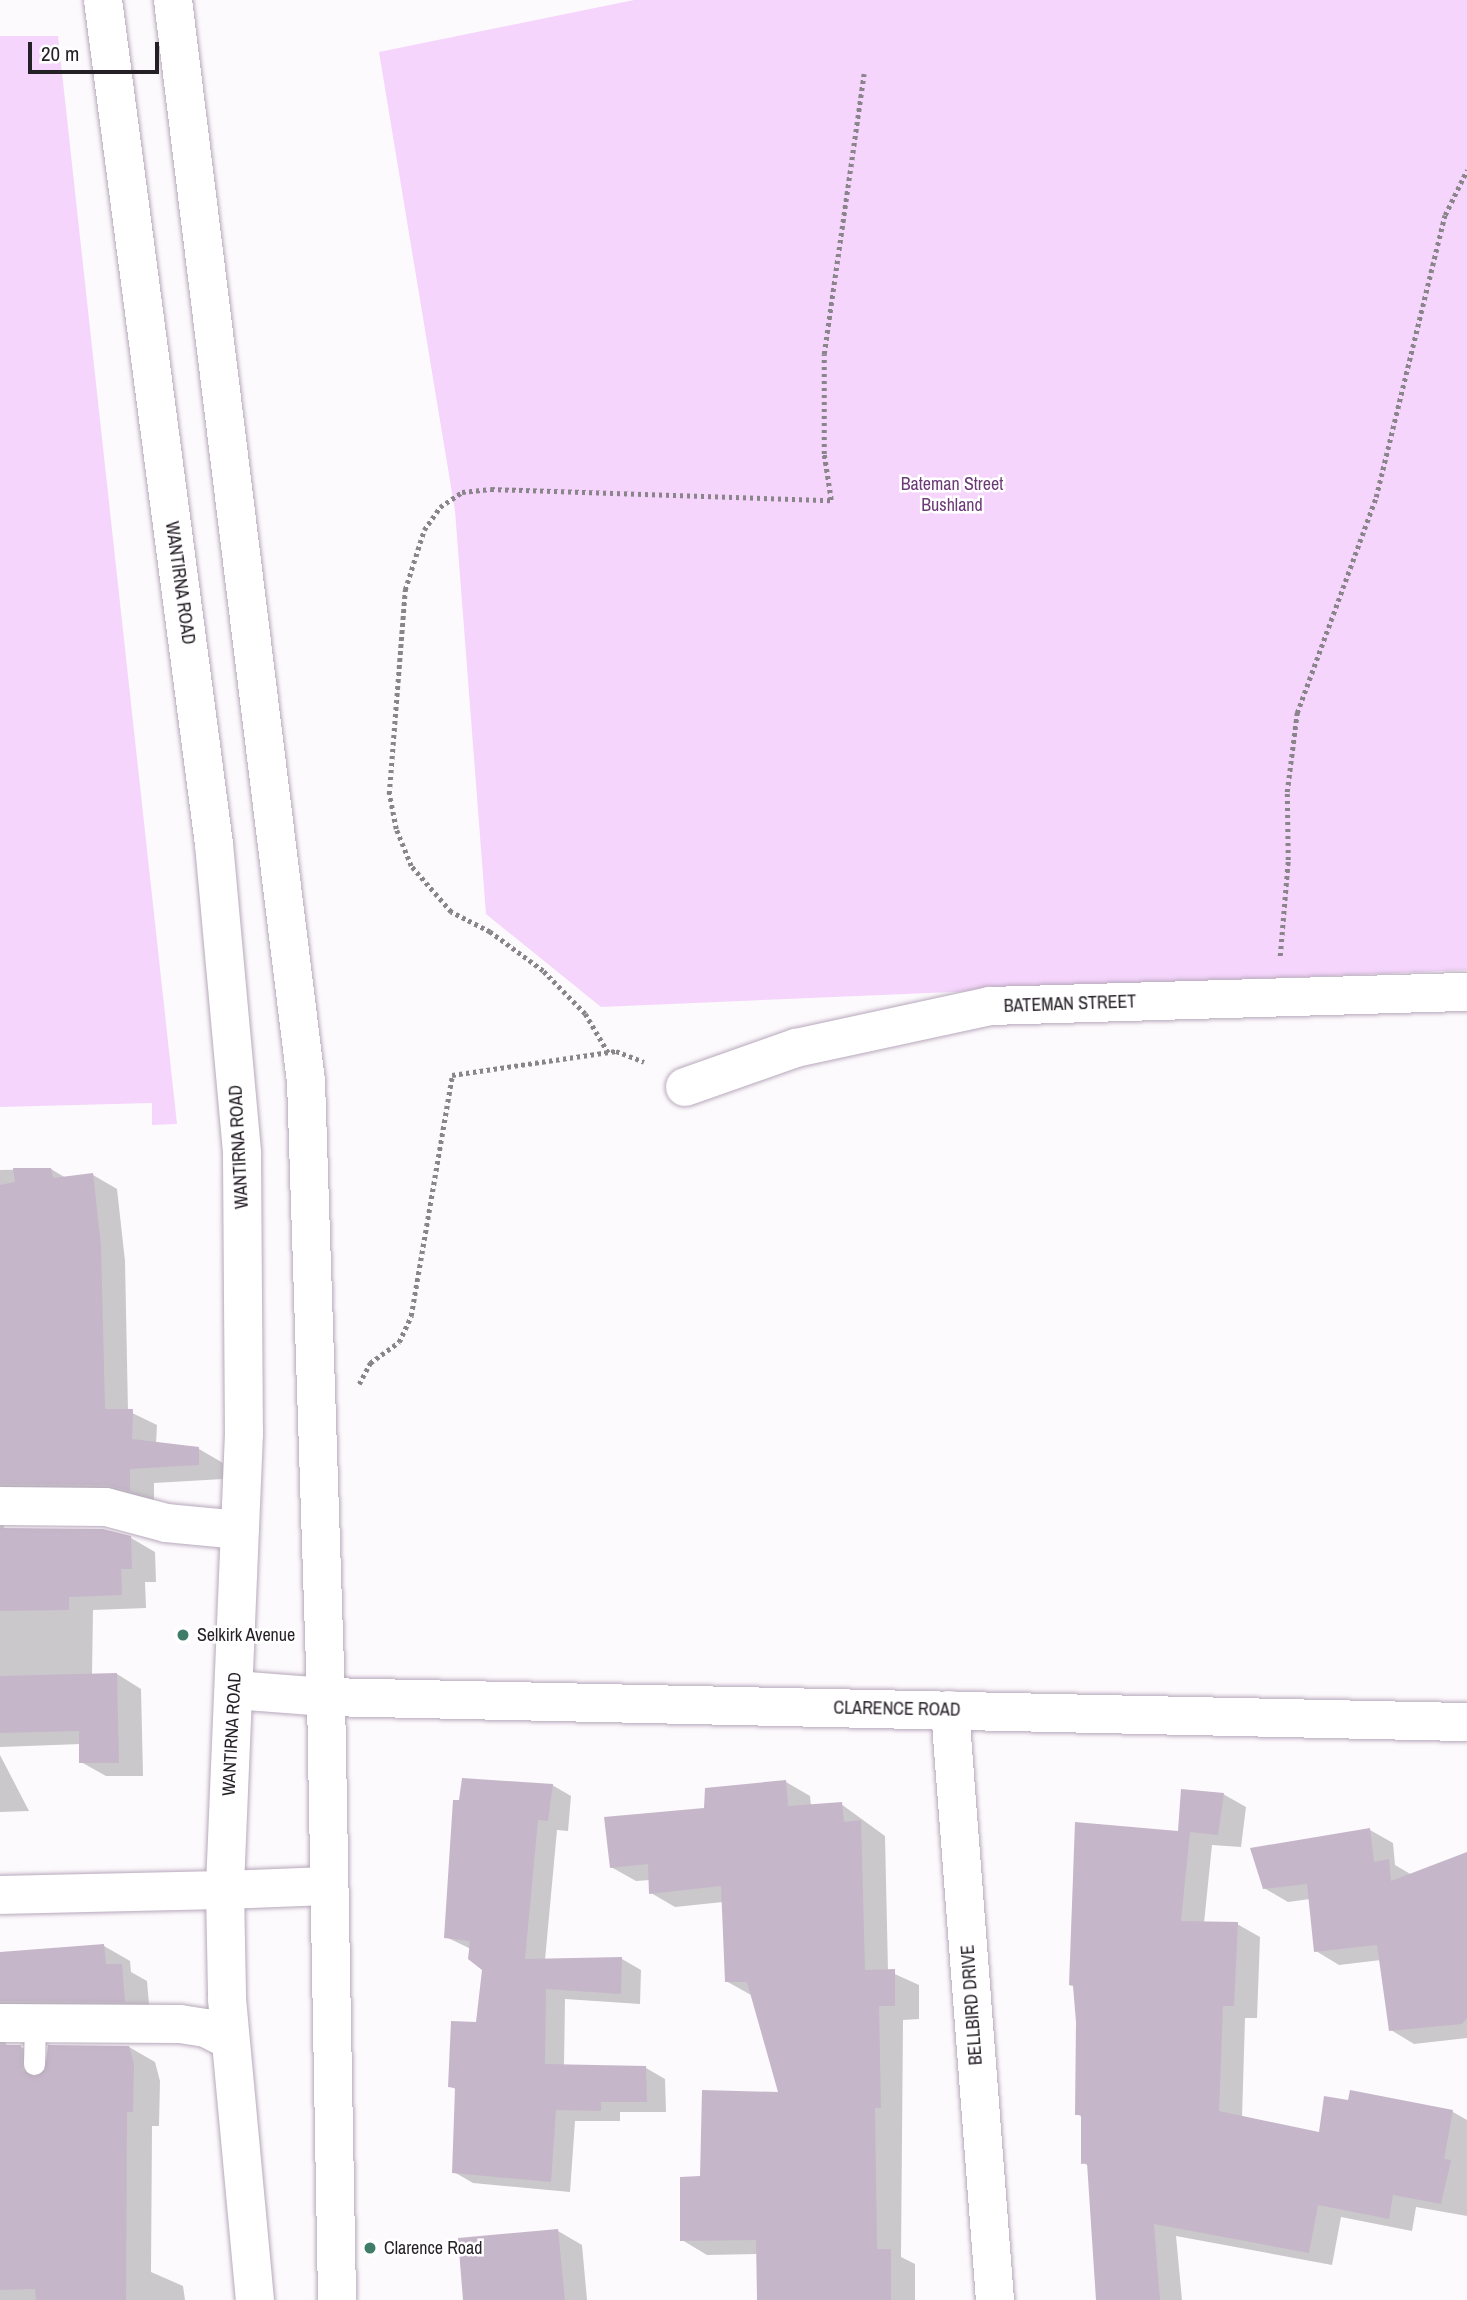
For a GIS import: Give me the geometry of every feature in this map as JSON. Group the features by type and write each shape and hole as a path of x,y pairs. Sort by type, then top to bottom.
{"main road":[{"name":"WANTIRNA ROAD","path":"103,0 214,844 234,1046 244,1293 240,1530 225,1890 230,2040 254,2300"},
{"path":"173,0 306,1082 326,1697 327,1886 337,2300"},
{"name":"BATEMAN STREET","path":"685,1087 796,1048 990,1006 1467,992"},
{"path":"0,1506 106,1507 166,1522 240,1530"},
{"name":"CLARENCE ROAD","path":"234,1690 326,1697 1467,1722"},
{"name":"BELLBIRD DRIVE","path":"950,1710 995,2300"},
{"path":"0,1895 327,1886"},
{"path":"18,2023 180,2024 206,2028 230,2040"}],"lane":[{"path":"18,2023 33,2064"}],"path":[{"path":"608,1052 585,1014 543,971 490,932 451,912 411,866 396,829 389,794 405,590 424,530 440,508 462,492 831,500 824,454 824,354 864,74"},
{"path":"1277,997 1288,860 1287,792 1297,713 1376,497 1446,215 1467,170"},
{"path":"355,1396 370,1363 399,1342 411,1316 452,1075 608,1052 644,1062"}],"green space":[{"name":"Bateman Street Bushland","path":"634,0 1467,0 1467,970 601,1007 486,914 455,511 379,52"},
{"path":"0,36 58,36 177,1124 152,1125 152,1103 0,1107"}],"building":[{"path":"13,1168 51,1168 53,1178 93,1173 101,1246 105,1409 133,1409 132,1439 199,1447 199,1465 130,1469 130,1491 106,1485 0,1484 0,1185 15,1182"},
{"path":"0,1528 103,1529 131,1536 132,1569 121,1569 122,1595 69,1597 69,1610 0,1611"},
{"path":"117,1673 119,1763 79,1763 79,1731 0,1733 0,1676"},
{"path":"462,1778 553,1784 548,1821 538,1820 525,1959 622,1957 621,1994 546,1989 545,2064 646,2066 647,2102 601,2102 601,2111 556,2110 551,2182 452,2173 455,2088 448,2087 451,2021 476,2022 482,1970 468,1959 470,1941 444,1938 453,1800 459,1800"},
{"path":"786,1780 788,1806 842,1802 844,1822 861,1820 865,1970 895,1969 895,2006 879,2006 881,2108 875,2108 877,2249 891,2249 891,2300 757,2300 756,2240 680,2241 680,2177 700,2176 702,2090 778,2092 747,1982 725,1982 721,1886 649,1894 648,1864 610,1868 604,1817 704,1808 705,1788"},
{"path":"1181,1789 1224,1793 1218,1835 1190,1832 1181,1921 1238,1922 1234,2006 1223,2006 1219,2111 1319,2132 1324,2096 1348,2100 1350,2090 1453,2110 1444,2159 1451,2160 1441,2204 1393,2195 1389,2219 1318,2205 1309,2253 1154,2224 1160,2300 1096,2300 1087,2163 1081,2164 1081,2115 1075,2115 1076,2022 1073,1986 1069,1985 1075,1822 1178,1831"},
{"path":"1370,1828 1374,1862 1389,1859 1391,1881 1467,1852 1467,2018 1462,2024 1389,2031 1377,1945 1314,1952 1307,1884 1263,1889 1250,1848"},
{"path":"104,1944 106,1964 122,1964 125,2002 0,2001 0,1952"},
{"path":"0,2045 21,2045 22,2070 34,2077 45,2070 48,2045 129,2046 134,2065 133,2112 127,2112 126,2300 36,2300 35,2289 0,2290"},
{"path":"558,2229 565,2300 463,2300 458,2238"}],"place":[{"name":"Selkirk Avenue","path":"183,1635"},
{"name":"Clarence Road","path":"370,2248"}]}
